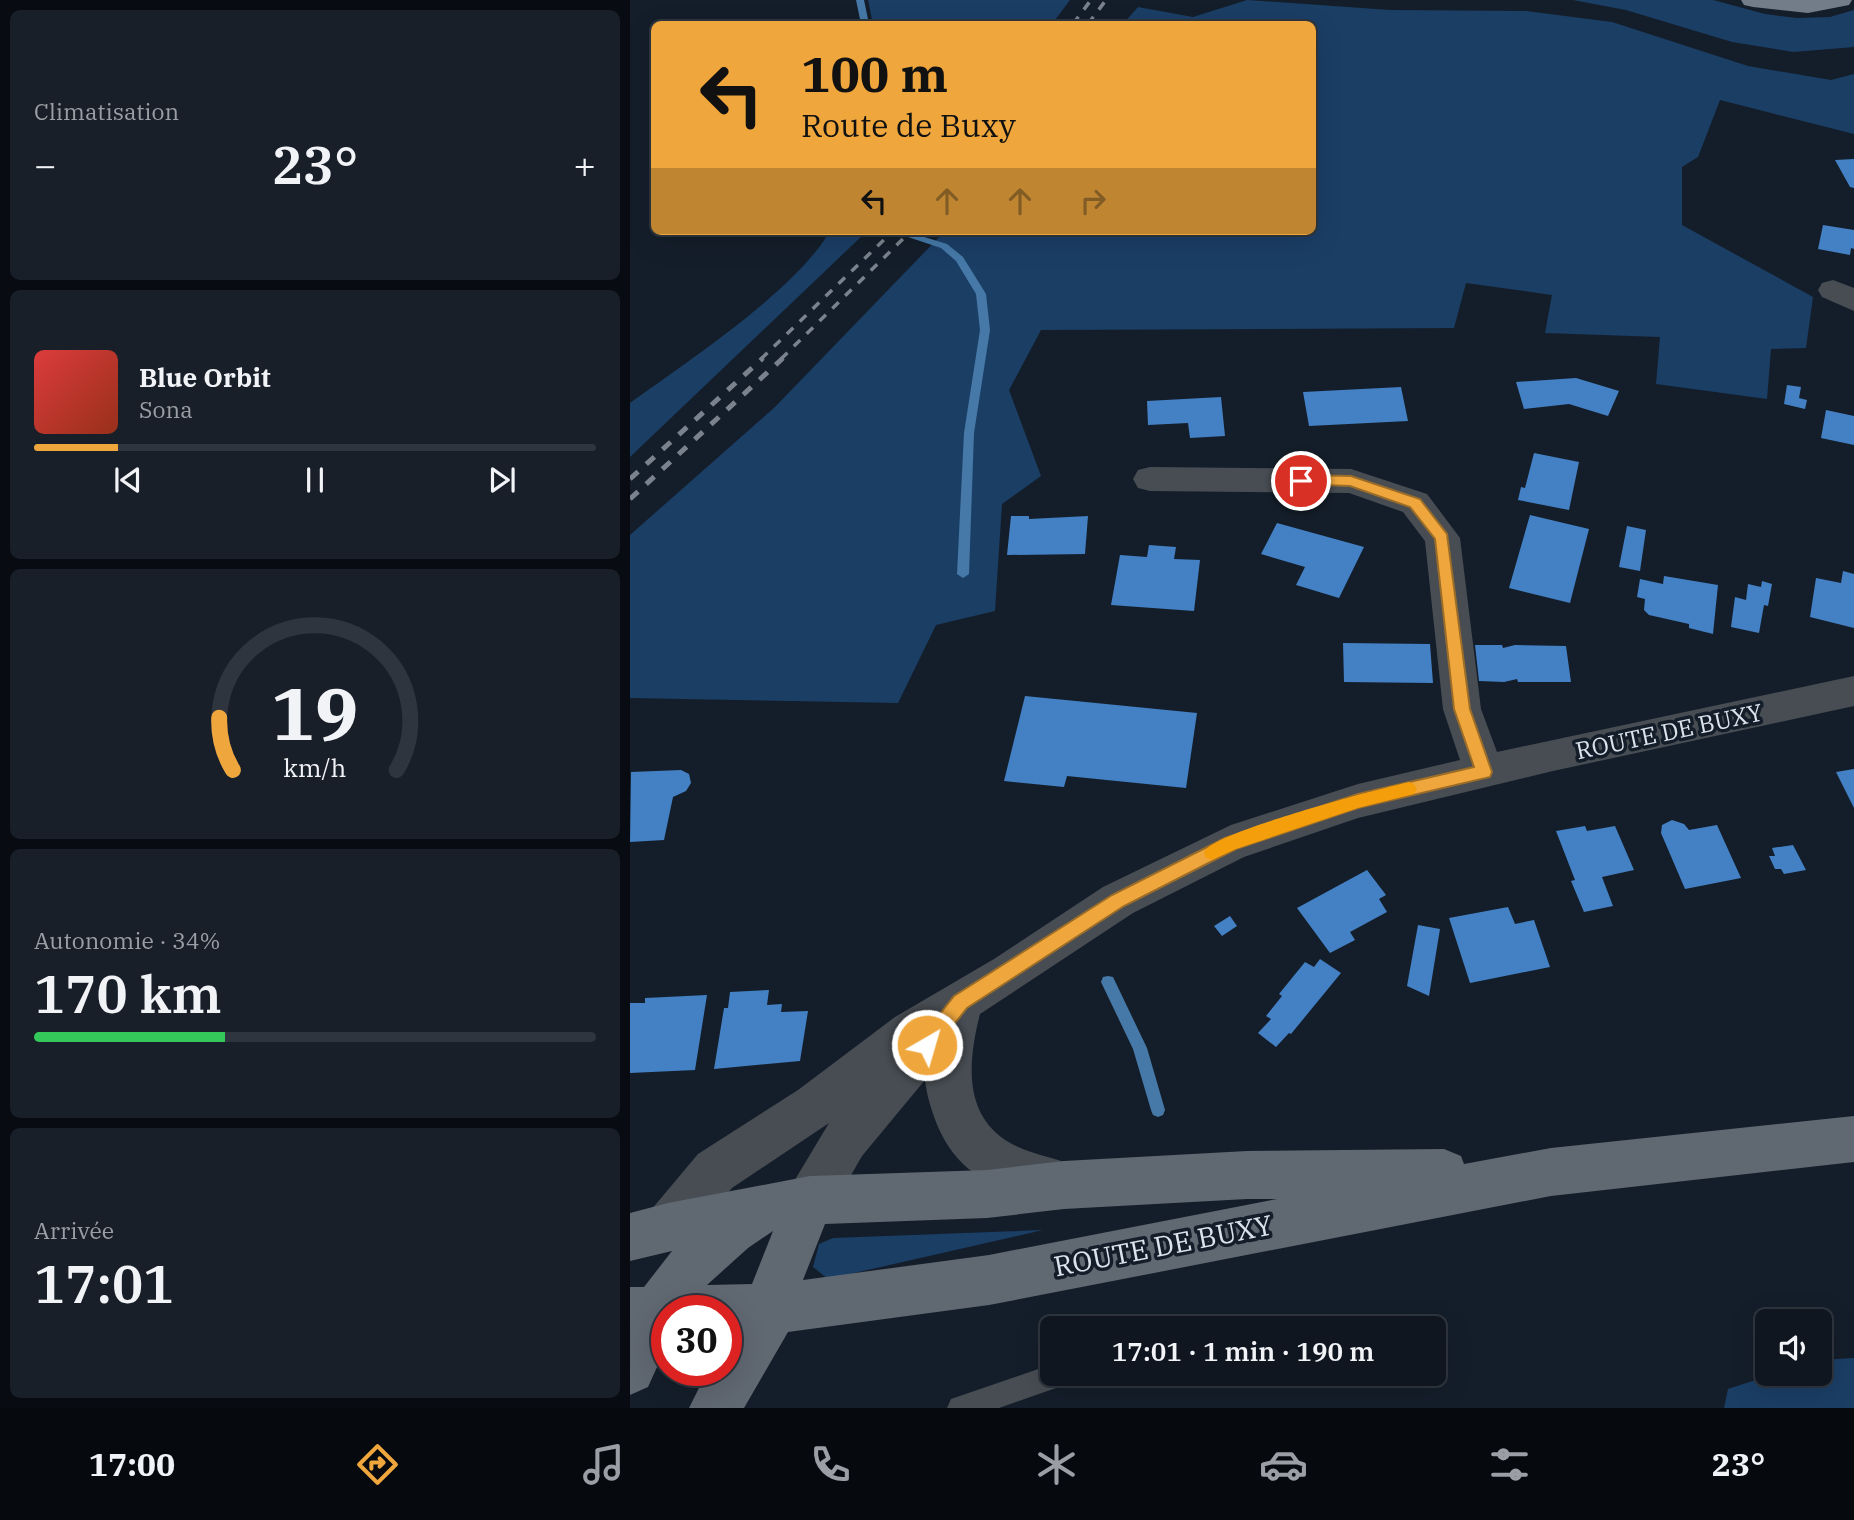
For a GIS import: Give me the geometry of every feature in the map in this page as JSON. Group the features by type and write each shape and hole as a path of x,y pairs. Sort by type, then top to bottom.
{"main road":[{"path":"1753,0 1782,5 1811,5 1840,0"},
{"name":"ROUTE DE BUXY","path":"643,1311 773,1309 989,1280 1551,1172 1854,1139"},
{"name":"ROUTE DE BUXY","path":"649,1232 810,1200 987,1194 1064,1185 1247,1175 1551,1172"},
{"name":"ROUTE DE BUXY","path":"773,1309 778,1279 810,1200"},
{"name":"ROUTE DE BUXY","path":"643,1311 723,1233 761,1209"},
{"path":"715,1408 773,1309"},
{"path":"630,1369 643,1311"}],"street":[{"path":"1150,479 1351,481 1415,503 1442,538 1462,709 1484,772"},
{"name":"ROUTE DE BUXY","path":"649,1232 715,1171 814,1106 911,1032 1118,900 1231,843 1358,801 1854,691"},
{"name":"ROUTE DE BUXY","path":"961,1002 950,1048 947,1078 952,1103 962,1127 976,1146 998,1162 1064,1185"},
{"name":"ROUTE DE BUXY","path":"810,1200 845,1140 961,1002"}],"lane":[{"path":"960,1408 1040,1382"}],"shaded area":[{"path":"868,0 1070,0 1054,21 872,21"},
{"path":"1247,0 1390,10 1526,11 1612,22 1748,66 1831,80 1854,74 1854,134 1720,100 1698,157 1682,167 1682,225 1813,297 1806,348 1771,349 1767,399 1656,384 1660,337 1545,333 1552,295 1466,283 1454,328 1041,330 1009,390 1041,476 1002,504 995,611 936,625 898,703 630,698 630,535 775,407 941,235 1316,235 1316,21 1126,21 1138,7 1193,17"},
{"path":"1573,0 1713,0 1765,14 1797,18 1830,17 1854,10 1854,47 1793,52 1732,42 1626,10"},
{"path":"827,235 863,235 630,457 630,403 739,324 767,301 814,254"},
{"path":"1043,1230 828,1279 813,1267 819,1244 833,1238"},
{"path":"1854,1358 1854,1408 1724,1408 1728,1389 1755,1380 1755,1386 1832,1386 1832,1359"}],"building":[{"path":"1854,159 1854,188 1850,187 1835,160"},
{"path":"1823,225 1854,230 1854,249 1851,248 1850,255 1818,249"},
{"path":"1576,378 1619,391 1608,416 1569,404 1524,409 1516,382"},
{"path":"1787,385 1801,387 1799,398 1807,400 1805,409 1784,404"},
{"path":"1401,387 1408,421 1309,426 1303,392"},
{"path":"1221,397 1225,436 1190,438 1188,423 1148,425 1147,401"},
{"path":"1826,410 1854,416 1854,445 1821,438"},
{"path":"1534,453 1579,462 1569,510 1518,500 1521,487 1525,488"},
{"path":"1530,515 1589,529 1570,603 1509,588"},
{"path":"1011,516 1029,516 1029,519 1088,516 1085,554 1007,555"},
{"path":"1277,523 1364,547 1339,598 1296,585 1305,567 1261,554"},
{"path":"1627,526 1646,530 1640,571 1619,567"},
{"path":"1149,545 1176,547 1174,559 1200,560 1194,611 1111,605 1120,555 1147,557"},
{"path":"1843,571 1854,574 1854,628 1810,617 1816,578 1841,583"},
{"path":"1664,576 1718,585 1713,634 1689,628 1689,624 1649,615 1644,610 1645,599 1637,597 1640,579 1663,584"},
{"path":"1762,581 1772,584 1768,606 1764,605 1759,633 1731,627 1735,597 1746,600 1748,584 1761,587"},
{"path":"1343,643 1430,644 1433,683 1344,682"},
{"path":"1475,645 1502,645 1503,648 1515,645 1566,646 1571,682 1518,682 1517,679 1504,682 1479,681"},
{"path":"1025,696 1197,713 1186,788 1067,776 1064,787 1004,781"},
{"path":"1854,769 1854,808 1836,772"},
{"path":"681,770 689,774 691,783 686,791 673,797 664,840 630,842 631,772"},
{"path":"1672,820 1684,824 1689,830 1717,825 1741,878 1685,889 1661,833 1662,825"},
{"path":"1585,826 1587,831 1615,826 1634,870 1602,877 1613,906 1584,912 1571,881 1575,880 1556,831"},
{"path":"1793,845 1806,870 1784,874 1781,869 1775,869 1769,856 1775,856 1772,848"},
{"path":"1367,870 1386,895 1379,899 1387,912 1350,932 1355,940 1330,953 1297,908"},
{"path":"1508,907 1515,924 1534,920 1550,967 1470,983 1449,918"},
{"path":"1230,916 1237,926 1222,936 1214,926"},
{"path":"1418,925 1440,929 1429,996 1407,986"},
{"path":"1320,959 1341,973 1291,1034 1276,1047 1258,1033 1271,1019 1266,1016 1282,996 1279,994 1305,962 1314,967"},
{"path":"769,990 767,1005 782,1004 781,1012 808,1011 800,1061 714,1069 724,1008 728,1008 730,992"},
{"path":"707,995 695,1070 630,1073 630,1003 645,1003 645,998"}],"waterway":[{"path":"860,0 864,21"},
{"path":"908,235 944,246 960,259 981,294 985,330 969,433 963,574"},
{"path":"1108,982 1140,1048 1158,1110"}],"railway":[{"path":"1075,21 1091,0"},
{"path":"1090,21 1106,0"},
{"path":"761,359 889,235"},
{"path":"781,359 907,235"},
{"path":"630,479 763,358"},
{"path":"630,499 783,358"}],"slow traffic":[{"path":"1212,852 1231,843 1358,801 1409,789"}],"route":[{"path":"927,1045 961,1002 1118,900 1231,843 1358,801 1484,772 1462,709 1442,538 1415,503 1351,481 1301,481"}]}
